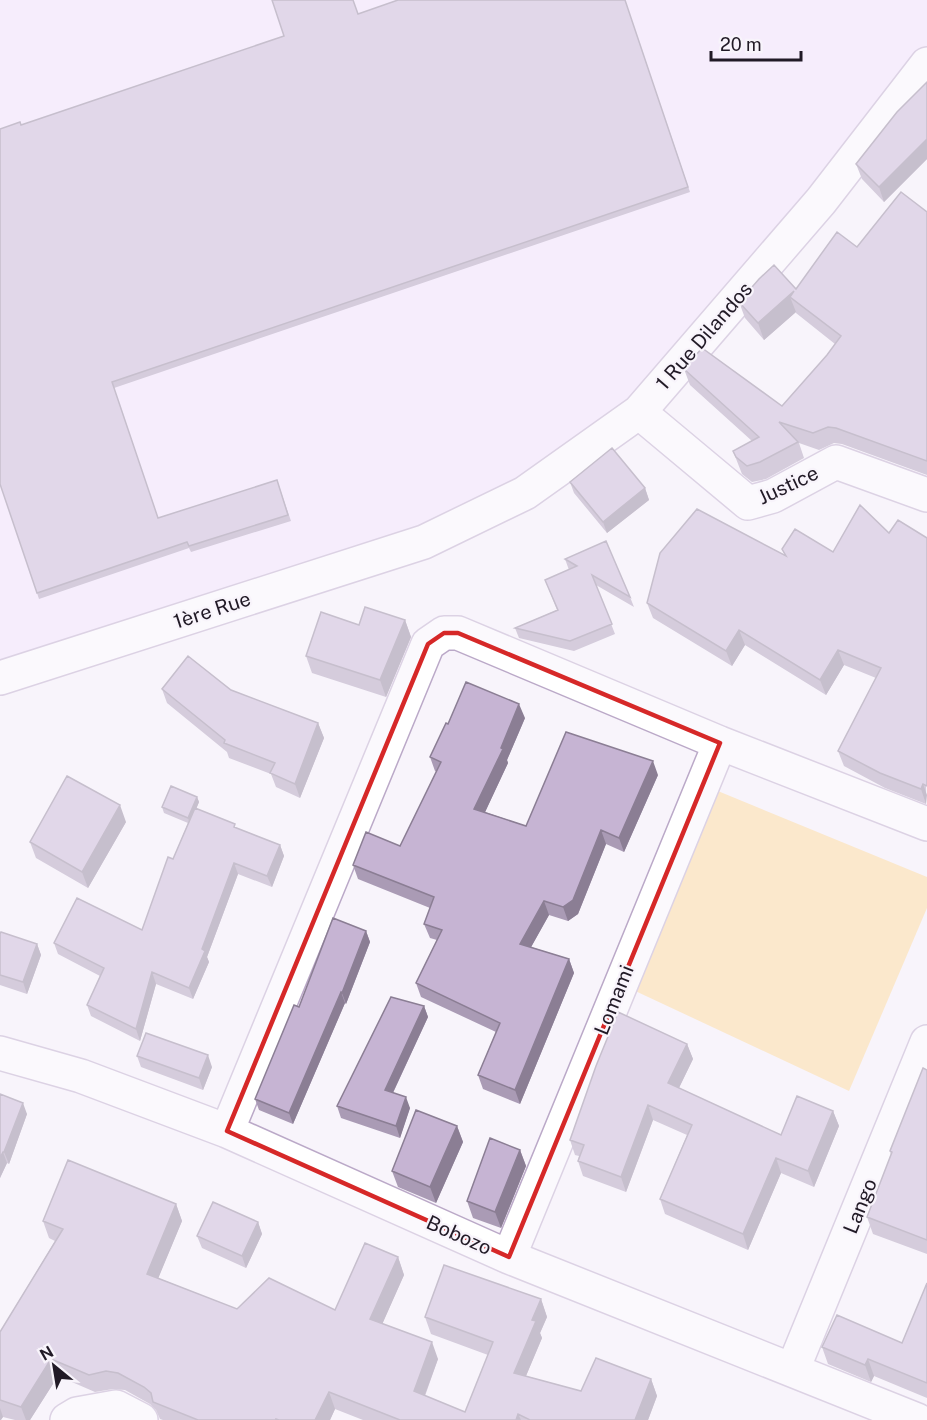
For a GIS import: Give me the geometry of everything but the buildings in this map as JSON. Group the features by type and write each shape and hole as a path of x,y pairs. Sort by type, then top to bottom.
{"street":[{"name":"1 Rue Dilandos","path":"424,542 525,493 639,412 821,201 927,64"},
{"name":"Justice","path":"639,412 748,503 773,496 837,462 927,495"},
{"name":"1ère Rue","path":"0,678 424,542"},
{"path":"227,1131 428,644 444,633 458,633 720,743 927,824"},
{"name":"Lomami","path":"509,1257 720,743"},
{"name":"Lango","path":"793,1369 927,1044"},
{"name":"Bobozo","path":"0,1053 81,1076 227,1131 509,1257 917,1420"},
{"path":"68,1420 76,1414 116,1407 141,1420"}],"highlighted area":[{"path":"444,633 458,633 720,743 509,1257 227,1131 428,644"}],"shaded area":[{"path":"0,0 927,0 927,52 610,420 438,533 0,681"},
{"path":"713,789 927,877 927,908 849,1091 631,989"}]}
